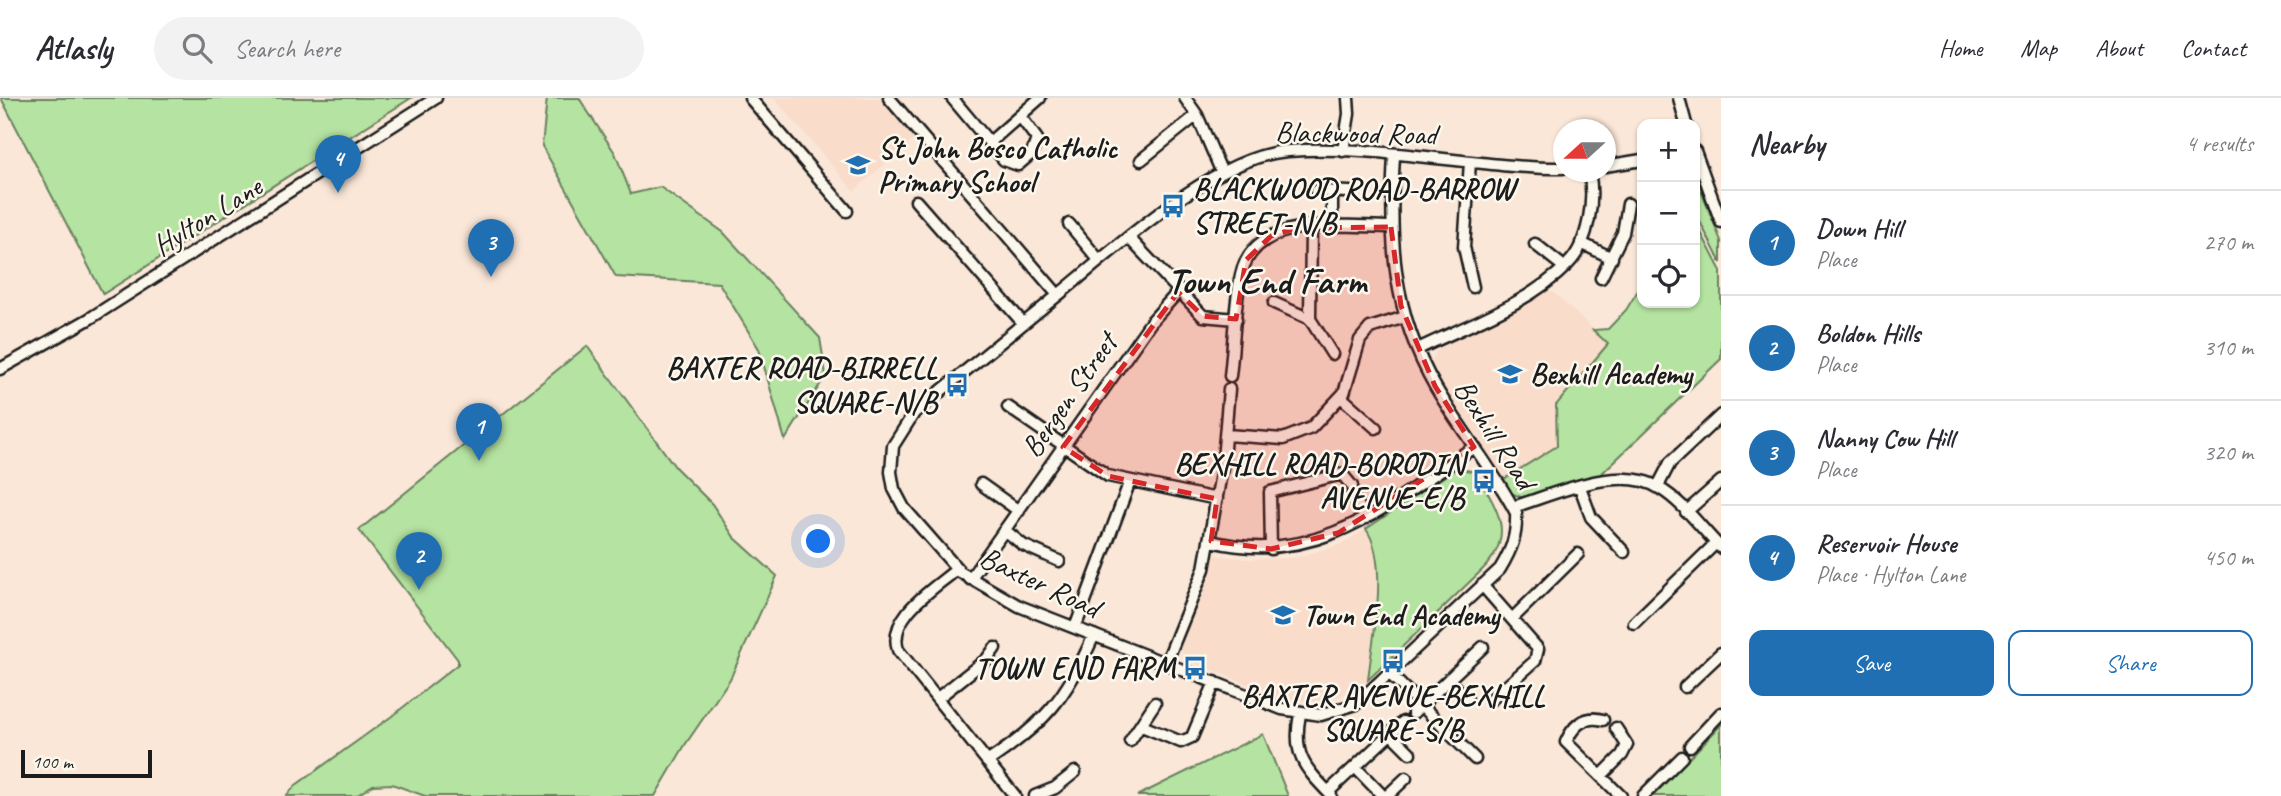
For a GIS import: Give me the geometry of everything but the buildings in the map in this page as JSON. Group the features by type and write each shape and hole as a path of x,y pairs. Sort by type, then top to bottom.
{"street":[{"name":"Hylton Lane","path":"0,369 89,319 436,98"},
{"path":"750,98 847,211"},
{"path":"889,98 1058,295"},
{"path":"952,98 1004,160 1018,165 1032,153 1037,139 1020,116"},
{"path":"990,142 1040,98"},
{"path":"1185,98 1197,116 1222,173"},
{"path":"1343,151 1349,114 1348,98"},
{"path":"1679,98 1685,119"},
{"path":"1141,160 1197,116"},
{"name":"Blackwood Road","path":"1129,238 1189,193 1222,173 1257,156 1286,151 1343,151 1553,167"},
{"name":"Bexhill Road","path":"1300,714 1321,715 1356,704 1500,569 1513,548 1517,532 1513,507 1435,386 1405,317 1395,278 1391,227 1394,156"},
{"path":"1616,164 1637,161"},
{"path":"1470,162 1464,247 1473,287"},
{"path":"1700,165 1721,222"},
{"path":"1418,348 1484,311 1534,289 1564,267 1581,243 1590,202 1589,182"},
{"path":"1316,191 1350,192"},
{"path":"1332,192 1332,227"},
{"path":"916,201 1023,323"},
{"path":"1601,278 1623,233 1628,204"},
{"path":"1069,224 1099,260"},
{"path":"1230,376 1241,274 1246,260 1271,236 1297,228 1391,227"},
{"path":"1311,228 1310,319 1332,354"},
{"path":"1129,238 1203,316 1236,319"},
{"name":"Baxter Road","path":"1129,238 914,414 893,446 891,472 894,489 904,508 957,569 970,579 1019,606 1300,714"},
{"path":"1581,243 1612,258"},
{"path":"1535,244 1564,267"},
{"name":"Bergen Street","path":"970,579 1151,321 1178,292"},
{"path":"1274,303 1310,319"},
{"path":"1226,435 1283,439 1299,434 1323,419 1341,397 1360,340 1370,328 1405,317"},
{"path":"1166,663 1194,600 1211,541 1223,464 1228,389"},
{"path":"1341,397 1376,428"},
{"path":"1008,407 1108,476 1217,499"},
{"path":"1658,486 1670,463 1721,415"},
{"path":"1211,541 1271,548 1315,541 1338,533 1366,518 1474,447"},
{"path":"1271,548 1270,492 1342,474 1366,518"},
{"path":"1513,507 1614,478 1644,481 1658,486 1686,512 1719,546 1634,623"},
{"path":"1075,628 1130,481"},
{"path":"1686,512 1721,481"},
{"path":"981,484 1019,511"},
{"path":"1580,487 1591,517 1624,552"},
{"path":"1006,531 1023,545 1059,561"},
{"path":"1513,618 1577,554"},
{"path":"957,569 901,619 894,637 898,650 939,697 1015,796"},
{"path":"1482,585 1538,649 1535,661 1492,699"},
{"path":"987,762 1024,737 1056,707 1068,690 1094,635"},
{"path":"1413,713 1483,647"},
{"path":"939,697 987,659 995,648"},
{"path":"1685,687 1721,653"},
{"path":"1390,674 1475,759"},
{"path":"1449,681 1467,699"},
{"path":"1142,726 1181,742 1192,737 1215,682"},
{"path":"1130,741 1155,703"},
{"path":"1690,746 1721,713"},
{"path":"1300,714 1297,751 1309,772 1330,794 1403,722"},
{"path":"1603,720 1591,717 1582,720 1566,742 1621,796"},
{"path":"1601,776 1622,755 1627,745 1616,728"},
{"path":"1391,734 1410,753"},
{"path":"1643,796 1682,757"},
{"path":"1355,767 1385,796 1406,778"},
{"path":"1035,796 1055,788 1075,772"}],"highlighted area":[{"path":"1391,227 1401,306 1435,386 1474,447 1338,533 1271,549 1211,541 1217,499 1108,476 1063,447 1178,292 1203,316 1236,319 1246,260 1271,236 1297,228"}],"shaded area":[{"name":"St John Bosco Catholic Primary School","path":"774,98 879,98 914,139 854,191"},
{"name":"Bexhill Academy","path":"1546,290 1553,292 1608,343 1556,405 1557,446 1504,479 1444,387 1432,361 1436,351"},
{"name":"Town End Academy","path":"1366,529 1376,549 1379,569 1368,680 1361,686 1340,696 1315,702 1287,700 1183,658 1181,647 1214,555 1247,559 1295,558 1342,544"}],"green space":[{"path":"1,98 411,98 103,294"},
{"path":"547,98 579,98 615,153 631,194 660,187 723,232 820,338 826,375 785,440 759,349 719,283 616,277 542,146"},
{"path":"1700,188 1721,241 1721,263 1700,222"},
{"path":"1700,231 1721,271 1721,359 1599,476 1525,499 1511,493 1504,479 1557,446 1556,405 1608,344 1593,330 1608,329 1626,310 1637,292 1637,308 1700,308"},
{"path":"587,346 676,468 712,504 734,537 777,576 730,679 685,745 655,796 425,796 392,784 373,785 356,796 286,796 296,785 392,716 458,664 458,660 359,530"},
{"path":"1457,468 1475,472 1490,498 1500,521 1499,545 1482,570 1368,680 1378,602 1378,581 1377,561 1366,529"},
{"path":"1721,725 1721,796 1653,796"},
{"path":"1263,734 1288,796 1137,796"}],"place":[{"name":"St John Bosco Catholic Primary School","path":"858,165"},
{"name":"Reservoir House","path":"338,193"},
{"name":"BLACKWOOD ROAD-BARROW STREET-N/B","path":"1173,206"},
{"name":"Nanny Cow Hill","path":"491,277"},
{"name":"Bexhill Academy","path":"1510,374"},
{"name":"BAXTER ROAD-BIRRELL SQUARE-N/B","path":"957,385"},
{"name":"Down Hill","path":"479,461"},
{"name":"BEXHILL ROAD-BORODIN AVENUE-E/B","path":"1484,481"},
{"name":"Boldon Hills","path":"419,590"},
{"name":"Town End Academy","path":"1283,615"},
{"name":"BAXTER AVENUE-BEXHILL SQUARE-S/B","path":"1393,661"},
{"name":"TOWN END FARM","path":"1195,668"}],"district":[{"name":"Town End Farm","path":"1267,280"}]}
